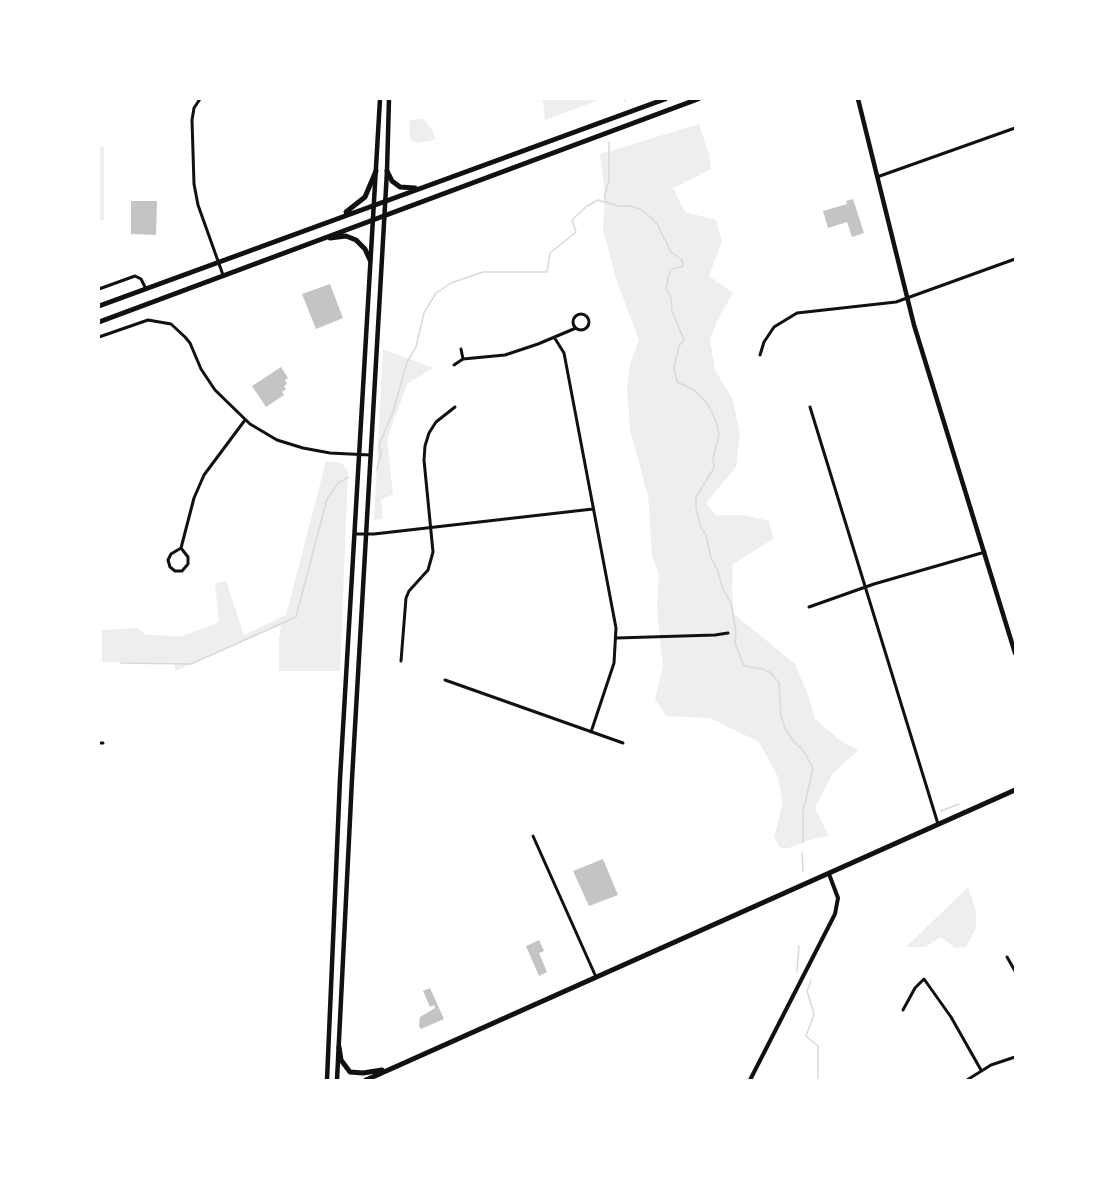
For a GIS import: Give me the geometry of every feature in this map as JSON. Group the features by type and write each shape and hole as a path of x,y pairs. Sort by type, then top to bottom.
{"main road":[{"path":"327,1080 340,779 380,99"},
{"path":"337,1080 365,535 387,171 389,99"},
{"path":"99,306 665,99"},
{"path":"99,322 699,99"},
{"path":"858,99 907,298 1015,653"},
{"path":"337,218 365,197 375,171"},
{"path":"387,171 392,181 400,188 425,186"},
{"path":"311,242 338,236 350,237 364,247 370,260"},
{"path":"366,1080 1015,790"},
{"path":"339,1047 341,1060 350,1072 363,1073 390,1069"}],"street":[{"path":"200,99 192,120 194,184 198,205 223,275"},
{"path":"877,177 1015,128"},
{"path":"760,355 764,342 774,327 797,313 885,304 1015,259"},
{"path":"99,289 135,276 141,279 146,289"},
{"path":"454,365 463,359 506,355 576,328 587,326 589,322 587,316 574,317 576,328"},
{"path":"99,337 148,320 171,324 190,343 201,369 215,390 244,420 265,433 295,446 320,452 370,455"},
{"path":"554,338 564,353 617,638 610,679 591,732"},
{"path":"461,349 463,359"},
{"path":"401,661 404,607 409,591 428,570 434,552 424,460 425,446 436,422 455,407"},
{"path":"810,407 939,825"},
{"path":"181,548 188,557 189,564 182,571 175,571 170,567 169,556 181,548 198,486 210,464 244,420"},
{"path":"354,534 365,535 594,509"},
{"path":"809,607 985,552"},
{"path":"617,638 729,633"},
{"path":"445,680 622,743"},
{"path":"533,836 596,977"},
{"path":"750,1080 835,914 838,898 829,874"},
{"path":"1007,957 1015,971"},
{"path":"903,1010 915,988 924,979 951,1017 981,1070"},
{"path":"967,1080 981,1070 1015,1057"}],"shaded area":[{"path":"529,99 602,99 545,120 543,101"},
{"path":"423,119 426,122 433,131 435,140 417,143 410,140 409,121"},
{"path":"699,124 709,154 711,169 673,188 685,212 716,220 722,242 709,276 733,293 718,319 710,340 715,370 733,400 740,436 736,467 706,503 716,515 744,515 769,521 773,539 733,564 734,614 795,664 815,719 841,741 859,750 833,773 815,808 829,836 812,839 789,848 780,848 774,837 783,803 778,777 759,742 710,718 666,716 655,699 663,667 657,608 659,576 652,554 648,496 630,430 627,386 630,363 639,340 616,279 603,229 605,193 600,154"},
{"path":"99,147 104,147 104,220 99,220"},
{"path":"383,349 433,368 408,383 387,440 393,494 381,500 383,519 374,520"},
{"path":"326,461 342,463 348,472 340,671 279,671 281,625 175,671 174,663 102,662 102,630 138,628 146,635 181,636 215,624 219,620 215,583 226,581 244,635 286,615"},
{"path":"968,887 976,911 976,928 966,947 955,948 941,937 925,947 906,947"}],"building":[{"path":"853,199 864,233 852,237 847,222 828,228 823,211 847,204 846,201"},
{"path":"131,201 157,201 156,235 131,234"},
{"path":"330,284 343,318 316,329 302,294"},
{"path":"281,367 288,378 285,380 286,389 282,392 284,395 266,407 252,386"},
{"path":"603,859 618,895 589,906 573,871"},
{"path":"539,940 544,951 539,953 547,972 539,976 526,946"},
{"path":"430,988 444,1019 421,1029 420,1017 435,1008 434,1005 430,1007 423,991"}],"waterway":[{"path":"606,201 604,197 609,181 609,142"},
{"path":"377,470 381,454 379,445 393,412 407,362 416,347 424,313 436,293 451,283 483,272 547,272 550,253 576,232 572,220 587,206 598,200 640,209 650,217 657,224 671,252 682,260 683,266 670,270 666,289 684,340 679,346 674,368 677,382 694,390 704,400 717,424 719,435 713,458 714,468 696,497 696,508 701,527 706,535 711,558 731,603 736,632 735,643 744,666 763,669 771,673 779,683 781,716 785,728 793,741 803,750 813,768 803,812 803,842"},
{"path":"121,663 191,664 296,617 327,499 338,483 349,477"},
{"path":"941,811 959,804"},
{"path":"802,853 803,871"},
{"path":"797,972 799,946"},
{"path":"811,980 807,991 814,1014 806,1036 818,1046 818,1080"}]}
